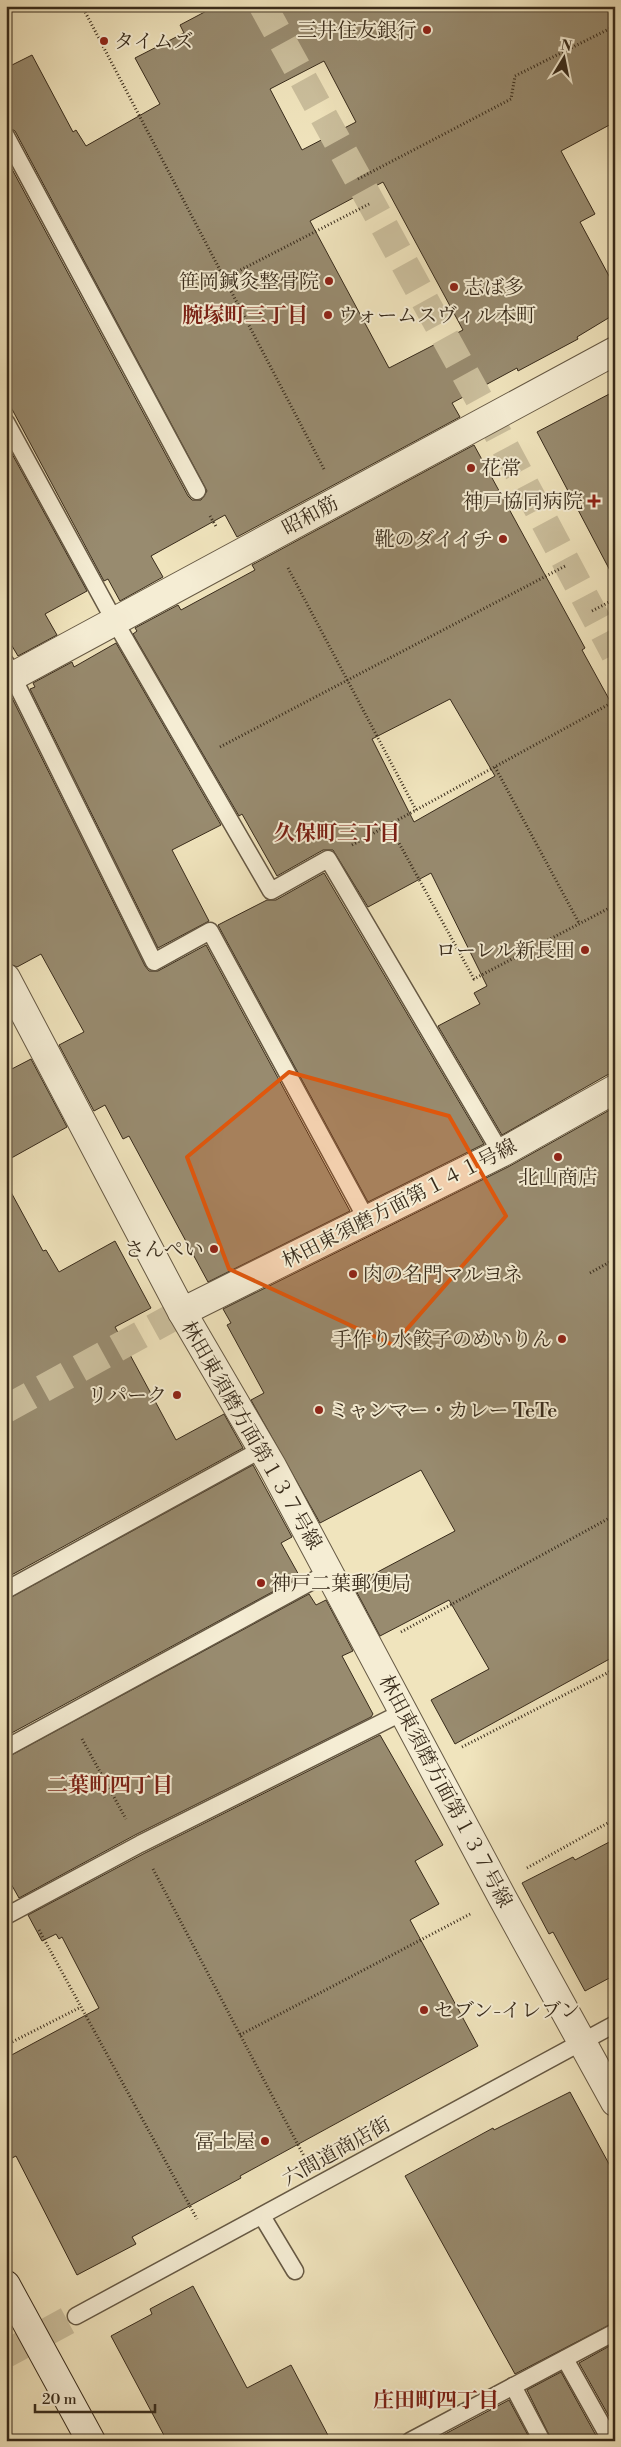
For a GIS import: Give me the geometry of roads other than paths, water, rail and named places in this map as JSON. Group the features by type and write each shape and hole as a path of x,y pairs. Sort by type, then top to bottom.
{"street":[{"name":"昭和筋","path":"9,673 114,620 615,350"},
{"name":"林田東須磨方面第１３７号線","path":"6,978 182,1312 262,1449 499,1891 615,2102"},
{"name":"林田東須磨方面第１４１号線","path":"182,1312 501,1153 615,1089"},
{"path":"6,2285 91,2441"}],"lane":[{"path":"6,136 197,491"},
{"path":"6,422 114,620 271,892 328,859 501,1153"},
{"path":"9,673 154,962 210,931 367,1220"},
{"path":"6,1590 262,1449"},
{"path":"6,1748 329,1572"},
{"path":"6,1916 140,1844 403,1712"},
{"name":"六間道商店街","path":"76,2316 615,2024"},
{"path":"262,2216 294,2270"},
{"path":"410,2441 615,2332"},
{"path":"565,2359 611,2441"},
{"path":"513,2386 542,2441"}],"tunnel":[{"path":"263,6 490,419 615,654"},
{"path":"6,1409 182,1312"},
{"path":"6,2354 76,2316"}],"place":[{"name":"三井住友銀行","path":"427,30"},
{"name":"タイムズ","path":"104,41"},
{"name":"笹岡鍼灸整骨院","path":"329,281"},
{"name":"志ば多","path":"454,287"},
{"name":"ウォームスヴィル本町","path":"328,315"},
{"name":"花常","path":"471,468"},
{"name":"神戸協同病院","path":"594,501"},
{"name":"靴のダイイチ","path":"503,539"},
{"name":"ローレル新長田","path":"585,950"},
{"name":"北山商店","path":"558,1157"},
{"name":"さんぺい","path":"214,1249"},
{"name":"肉の名門マルヨネ","path":"353,1274"},
{"name":"手作り水餃子のめいりん","path":"562,1339"},
{"name":"リパーク","path":"177,1395"},
{"name":"ミャンマー・カレー TeTe","path":"319,1410"},
{"name":"神戸二葉郵便局","path":"261,1583"},
{"name":"セブン-イレブン","path":"424,2010"},
{"name":"冨士屋","path":"265,2141"}],"district":[{"name":"腕塚町三丁目","path":"245,315"},
{"name":"久保町三丁目","path":"337,833"},
{"name":"二葉町四丁目","path":"110,1785"},
{"name":"庄田町四丁目","path":"436,2400"}]}
